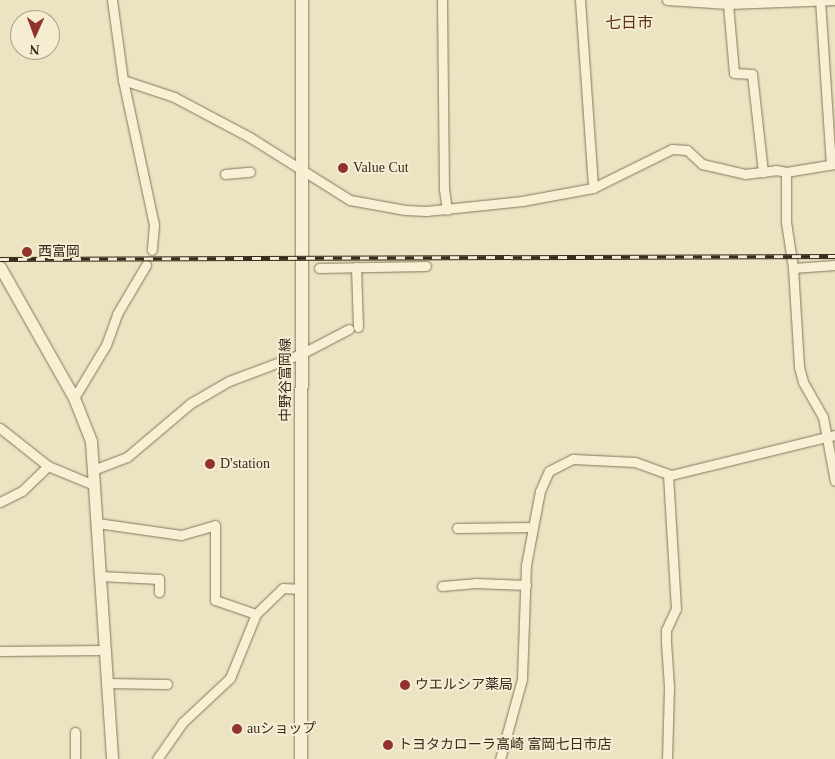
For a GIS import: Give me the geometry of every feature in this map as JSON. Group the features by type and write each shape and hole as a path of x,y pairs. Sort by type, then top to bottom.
{"main road":[{"name":"中野谷富岡線","path":"301,759 302,0"}],"street":[{"path":"112,0 123,80 154,225 152,250"},
{"path":"442,0 444,189 447,210"},
{"path":"580,0 593,188"},
{"path":"667,0 727,2 835,0"},
{"path":"123,80 174,98 301,168 350,200 406,210 447,210 549,198 593,188 672,149 687,150 702,164 745,174 786,172 833,164 820,0"},
{"path":"727,2 734,73 752,74 762,172"},
{"path":"225,174 250,172"},
{"path":"786,172 786,222 793,268 799,367 803,382 823,417 831,436 835,481"},
{"path":"74,398 106,345 117,314 146,265"},
{"path":"793,268 835,265"},
{"path":"319,268 426,266"},
{"path":"0,267 74,398 87,425 97,523 112,759"},
{"path":"93,470 127,457 191,403 229,381 301,354 353,328 356,267"},
{"path":"0,428 48,466 94,485"},
{"path":"500,759 522,679 526,585 540,491 549,471 573,459 635,462 668,474 688,472 831,436"},
{"path":"0,502 22,491 48,466"},
{"path":"667,759 669,687 666,630 676,609 668,474"},
{"path":"97,523 181,535 215,526 215,600 256,614"},
{"path":"457,528 534,527"},
{"path":"100,576 159,579 159,592"},
{"path":"442,586 475,583 526,585"},
{"path":"157,759 183,722 230,678 256,614 282,588 302,589"},
{"path":"0,652 104,650"},
{"path":"106,683 167,684"},
{"path":"75,732 75,759"}],"railway":[{"path":"0,259 835,256"}],"place":[{"name":"Value Cut","path":"343,168"},
{"name":"西富岡","path":"27,252"},
{"name":"D'station","path":"210,464"},
{"name":"ウエルシア薬局","path":"405,685"},
{"name":"auショップ","path":"237,729"},
{"name":"トヨタカローラ高崎 富岡七日市店","path":"388,745"}],"district":[{"name":"七日市","path":"629,23"}]}
